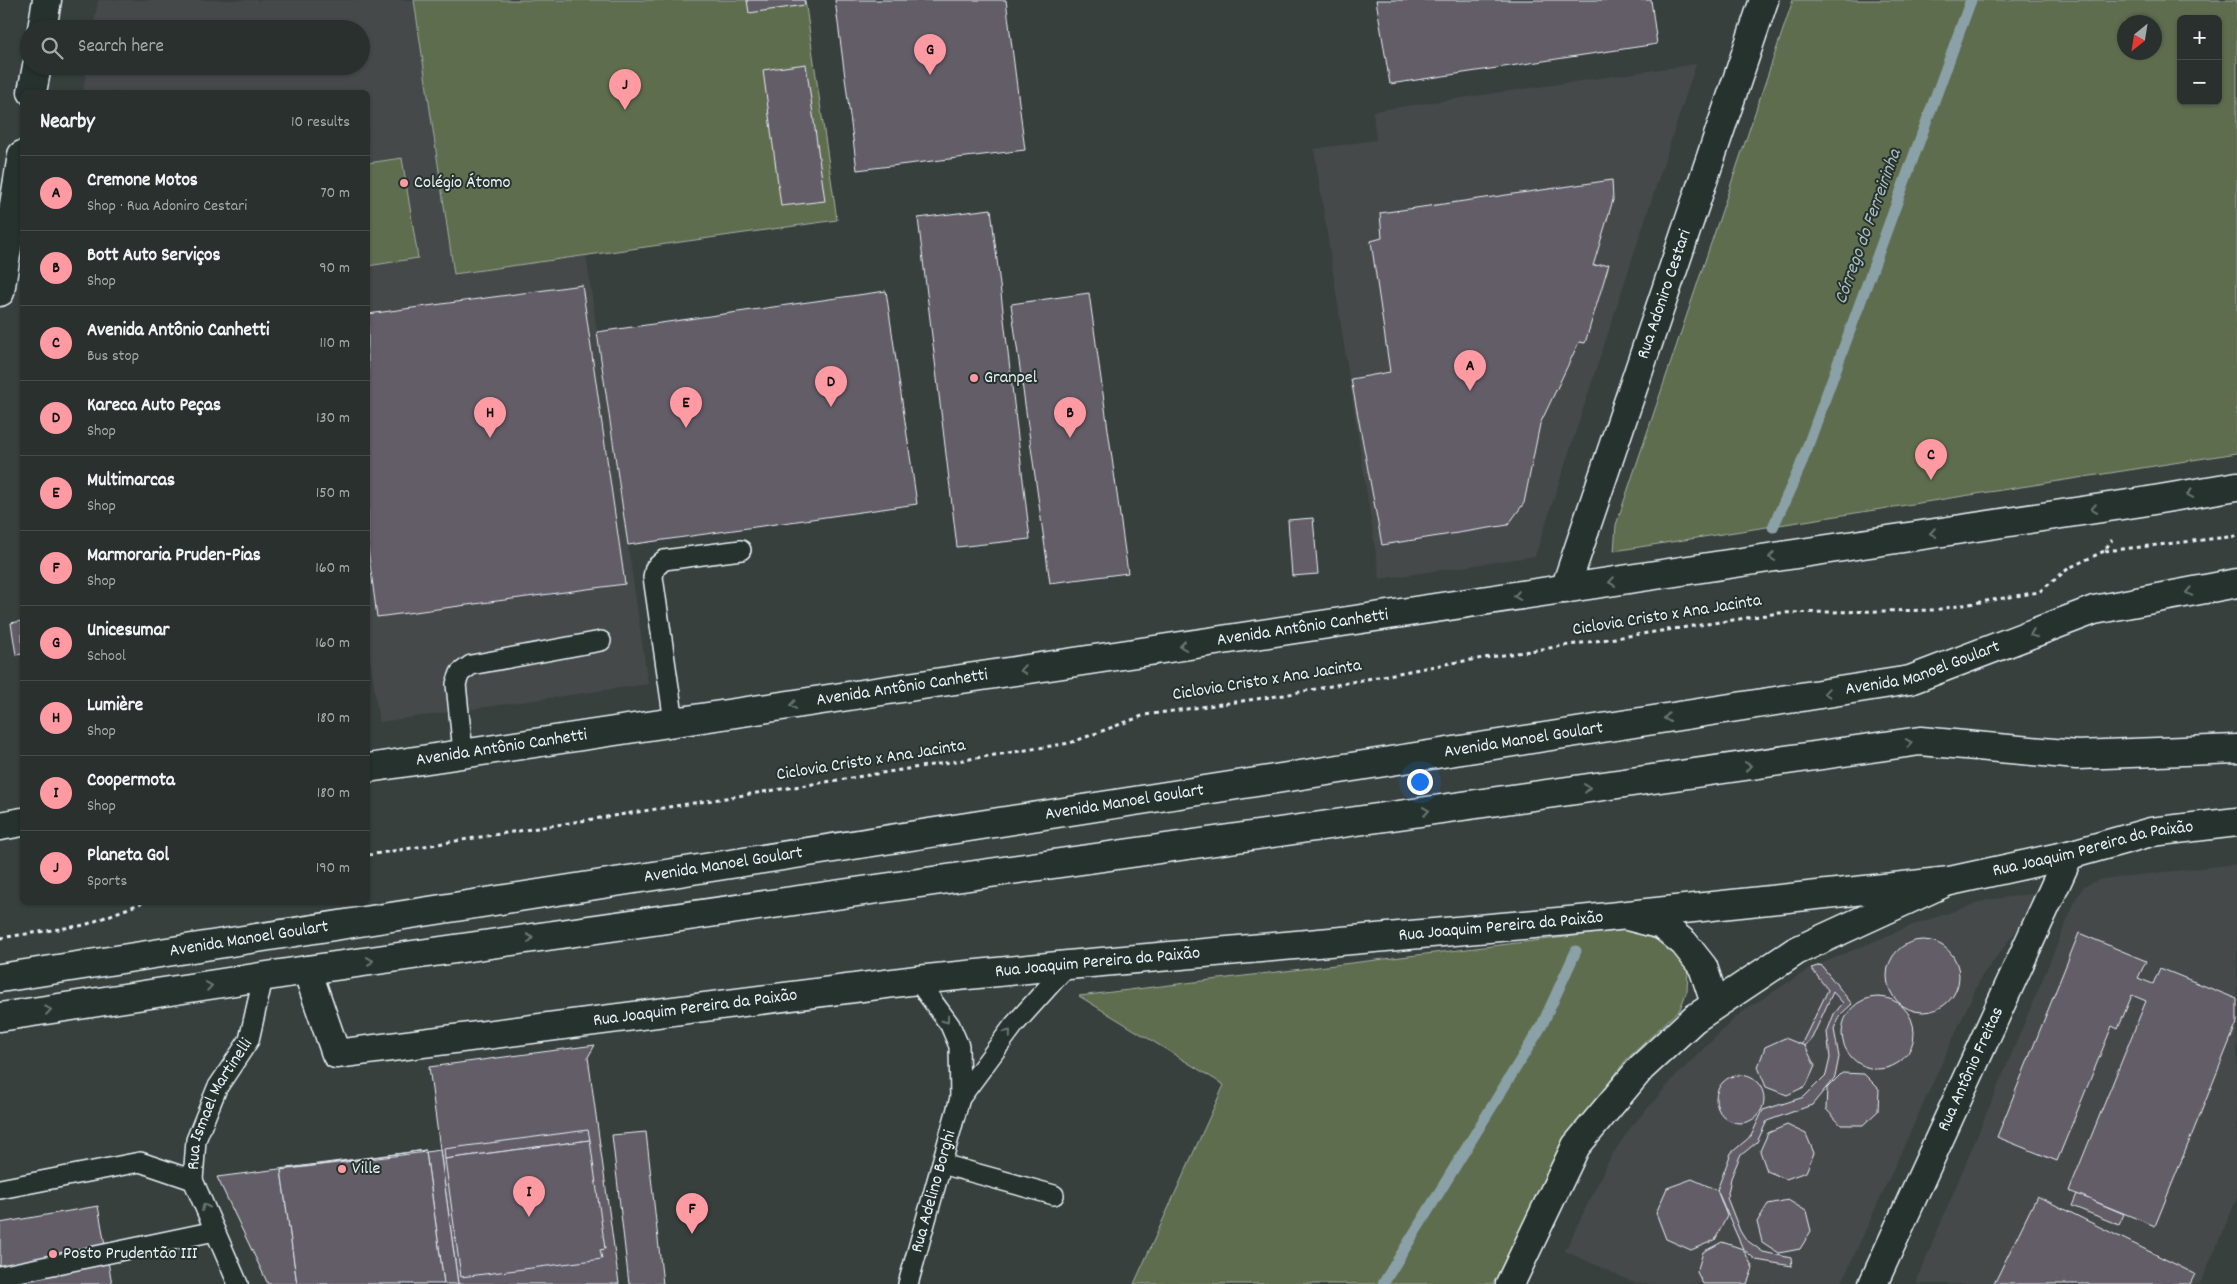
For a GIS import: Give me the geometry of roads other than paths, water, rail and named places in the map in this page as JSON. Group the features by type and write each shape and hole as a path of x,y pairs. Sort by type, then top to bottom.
{"street":[{"path":"44,20 47,0"},
{"name":"Rua Adoniro Cestari","path":"1565,589 1764,0"},
{"path":"32,90 35,75"},
{"path":"0,292 20,167"},
{"name":"Avenida Antônio Canhetti","path":"370,768 463,752 2142,502 2237,486"},
{"name":"Avenida Manoel Goulart","path":"0,978 1910,680 2094,610 2237,583"},
{"path":"0,1017 307,970 1920,741 2077,755 2237,748"},
{"path":"0,826 20,822"},
{"name":"Rua Joaquim Pereira da Paixão","path":"307,970 336,1054 917,980 1621,915 1950,881 2069,855 2150,832 2237,822"},
{"name":"Rua Antônio Freitas","path":"1872,1284 2069,855"},
{"name":"Rua Joaquim Pereira da Paixão","path":"1510,1284 1576,1146 1641,1068 1694,1019 1796,950 1950,881"},
{"path":"1621,915 1662,925 1684,943 1703,967 1715,1003"}],"lane":[{"path":"674,722 653,577 654,568 664,560 741,550"},
{"path":"463,752 456,684 460,673 471,665 601,641"},
{"path":"960,1098 1014,1025 1068,965"},
{"name":"Rua Ismael Martinelli","path":"238,1284 193,1180 196,1140 217,1088 250,1040 263,978"},
{"path":"917,980 950,1025 959,1046 960,1098"},
{"name":"Rua Adelino Borghi","path":"908,1284 960,1098"},
{"path":"0,1189 140,1162 193,1180"},
{"path":"942,1164 1054,1195"},
{"path":"0,1276 215,1231"}],"waterway":[{"name":"Córrego do Ferreirinha","path":"1773,527 1800,467 1971,0"},
{"path":"1383,1284 1542,1025 1576,951"}],"place":[{"name":"Unicesumar","path":"930,75"},
{"name":"Planeta Gol","path":"625,110"},
{"name":"Colégio Átomo","path":"404,183"},
{"name":"Granpel","path":"974,378"},
{"name":"Cremone Motos","path":"1470,391"},
{"name":"Kareca Auto Peças","path":"831,407"},
{"name":"Multimarcas","path":"686,428"},
{"name":"Lumière","path":"490,438"},
{"name":"Bott Auto Serviços","path":"1070,438"},
{"name":"Avenida Antônio Canhetti","path":"1931,480"},
{"name":"Ville","path":"342,1169"},
{"name":"Coopermota","path":"529,1217"},
{"name":"Marmoraria Pruden-Pias","path":"692,1234"},
{"name":"Posto Prudentão III","path":"53,1254"}]}
